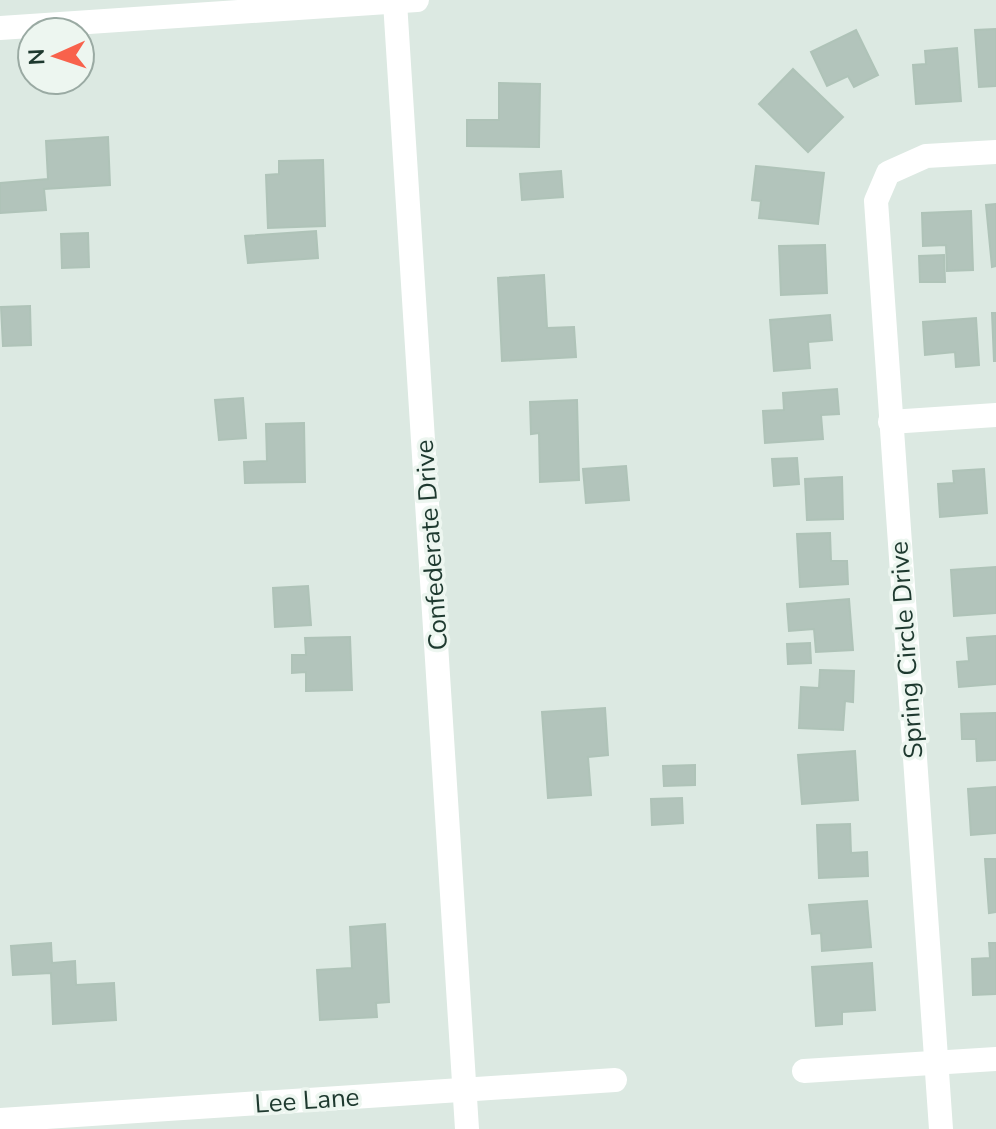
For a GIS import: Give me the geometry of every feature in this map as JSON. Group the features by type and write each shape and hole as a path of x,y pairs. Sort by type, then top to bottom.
{"street":[{"path":"0,28 406,1"},
{"name":"Confederate Drive","path":"406,1 467,1129"},
{"name":"Spring Circle Drive","path":"941,1129 876,201 888,173 926,156 996,152"},
{"path":"890,422 996,415"},
{"path":"804,1071 996,1059"},
{"name":"Lee Lane","path":"0,1120 615,1080"}],"building":[{"path":"996,29 996,86 979,87 975,30"},
{"path":"856,30 878,75 854,87 848,76 827,86 811,52"},
{"path":"957,48 961,101 916,104 913,65 926,64 925,51"},
{"path":"793,69 843,117 808,152 759,104"},
{"path":"499,83 540,84 539,147 467,146 467,120 499,120"},
{"path":"108,137 110,185 44,189 46,210 0,213 0,183 48,179 46,141"},
{"path":"323,160 325,226 268,228 266,175 279,174 279,161"},
{"path":"756,166 824,173 818,224 759,218 761,201 752,200"},
{"path":"561,171 563,197 522,200 520,174"},
{"path":"996,204 996,266 992,267 986,205"},
{"path":"971,211 973,270 947,271 946,245 923,246 922,213"},
{"path":"316,231 318,258 248,263 245,236"},
{"path":"88,233 89,267 62,268 61,234"},
{"path":"825,245 827,293 781,295 779,246"},
{"path":"944,255 945,282 920,282 919,256"},
{"path":"544,275 547,328 574,327 576,357 502,361 498,278"},
{"path":"30,306 31,345 3,346 1,307"},
{"path":"992,313 996,313 996,361 994,361"},
{"path":"830,315 832,340 808,342 810,368 774,371 770,320"},
{"path":"976,318 979,365 956,367 955,352 925,355 923,322"},
{"path":"837,389 839,414 821,415 823,439 765,443 763,411 784,410 783,393"},
{"path":"243,398 246,438 219,440 215,400"},
{"path":"577,400 579,480 540,482 539,433 531,434 530,402"},
{"path":"304,423 305,482 245,483 244,462 267,461 266,424"},
{"path":"797,458 799,484 774,486 772,459"},
{"path":"626,466 629,500 586,503 583,469"},
{"path":"984,469 987,513 940,517 938,484 954,483 953,471"},
{"path":"842,477 843,519 807,520 805,479"},
{"path":"830,533 831,561 847,561 848,584 800,587 797,534"},
{"path":"996,567 996,613 954,616 951,570"},
{"path":"308,586 311,625 275,627 273,588"},
{"path":"849,599 853,650 816,652 814,629 789,631 787,604"},
{"path":"996,636 996,684 959,687 957,662 969,661 967,638"},
{"path":"350,637 352,690 306,691 306,672 292,673 292,655 306,655 305,638"},
{"path":"810,643 811,663 788,664 787,644"},
{"path":"820,670 854,671 853,702 845,701 843,730 799,728 801,687 819,688"},
{"path":"605,708 608,755 588,757 591,795 548,798 542,712"},
{"path":"996,713 996,760 977,761 976,739 962,739 961,714"},
{"path":"855,751 858,800 802,804 798,755"},
{"path":"695,765 695,785 664,786 663,766"},
{"path":"996,787 996,833 971,835 968,789"},
{"path":"682,798 683,823 652,825 651,799"},
{"path":"850,824 851,853 867,852 868,876 819,878 817,825"},
{"path":"985,859 996,859 996,912 989,913"},
{"path":"867,901 871,947 822,951 821,933 812,934 809,905"},
{"path":"385,924 389,1002 376,1003 377,1017 320,1020 317,970 352,968 350,927"},
{"path":"51,943 52,963 75,961 76,985 114,983 116,1020 53,1024 51,973 13,975 11,946"},
{"path":"989,943 996,943 996,994 973,995 972,959 990,958"},
{"path":"872,963 875,1010 842,1012 842,1024 816,1026 812,967"}]}
